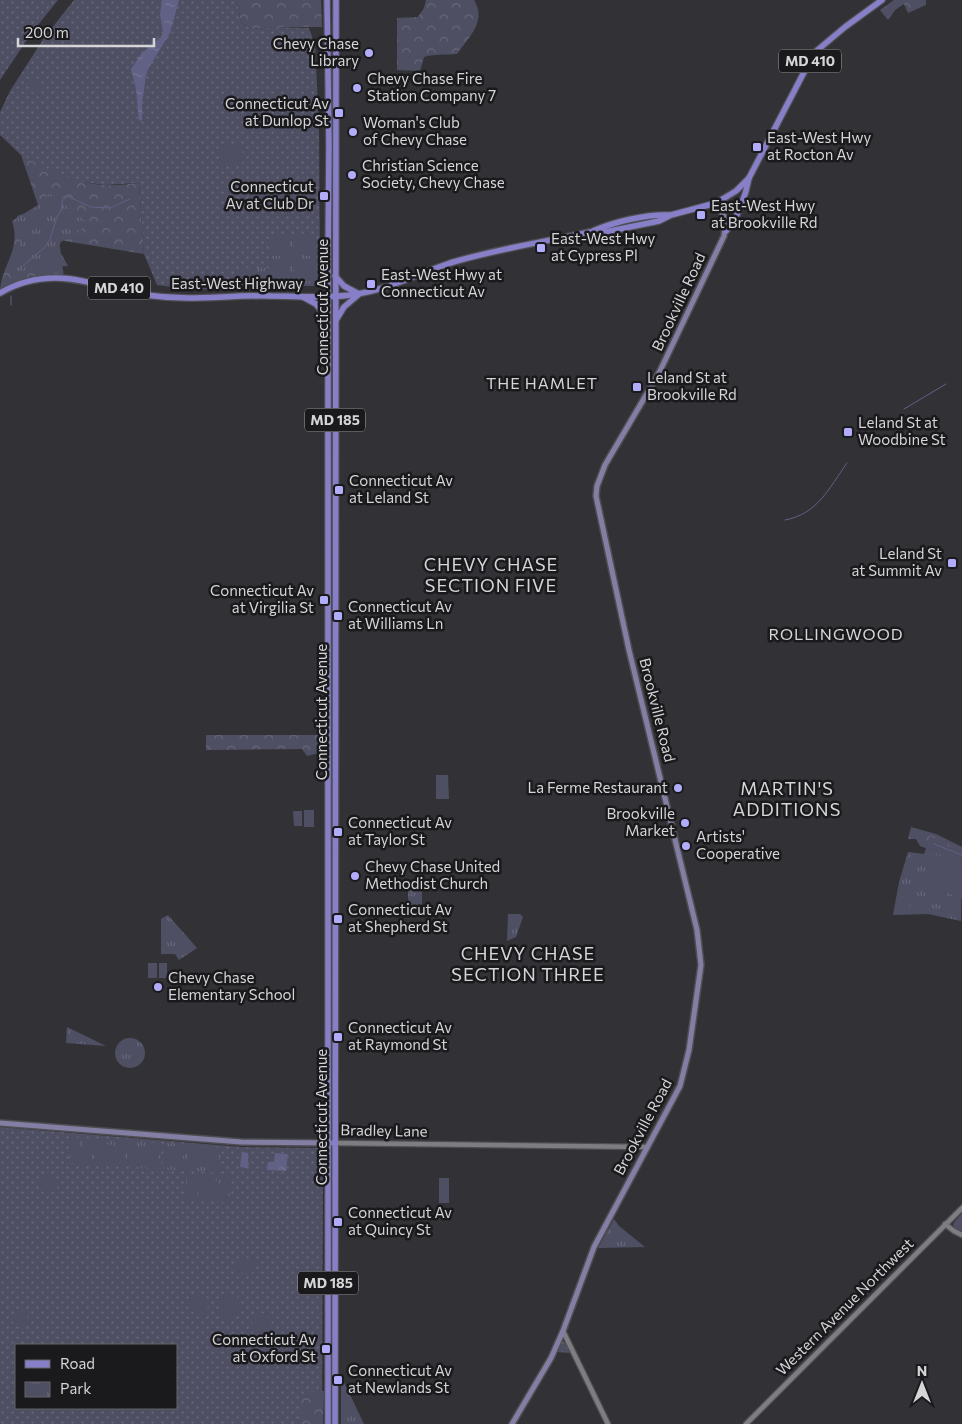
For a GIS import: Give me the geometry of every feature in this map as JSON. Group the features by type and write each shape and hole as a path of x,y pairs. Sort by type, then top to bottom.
{"main road":[{"name":"Connecticut Avenue","path":"327,0 329,144 328,1424"},
{"name":"Connecticut Avenue","path":"335,1424 336,0"},
{"name":"East-West Highway","path":"0,293 24,282 64,278 159,296 198,298 336,297 359,294 452,263 502,250 590,232 604,226 650,216 671,215 716,203 729,196 749,178 814,54 845,27 882,0"},
{"path":"726,231 745,196 749,178"},
{"path":"716,203 726,220 726,231"},
{"name":"Brookville Road","path":"512,1424 551,1358 592,1252 677,1092 685,1071 692,1033 701,956 697,930 629,650 596,504 596,492 605,465 659,373 726,231"},
{"path":"335,276 344,286 359,294 344,307 336,320"},
{"path":"302,296 316,304 328,319"},
{"name":"Bradley Lane","path":"0,1123 236,1142 335,1143"}],"street":[{"name":"Bradley Lane","path":"335,1143 648,1147"},
{"name":"Western Avenue Northwest","path":"746,1424 962,1208"},
{"path":"945,1224 962,1235"},
{"path":"563,1331 608,1424"}],"green space":[{"path":"0,0 58,0 33,31 0,80"},
{"path":"74,0 237,0 241,23 253,29 273,27 309,28 315,45 319,126 320,286 261,286 195,290 157,285 144,254 139,183 105,185 75,181 44,168 21,155 0,135 0,112 10,91 44,38"},
{"path":"237,0 321,0 322,27 253,29 241,23"},
{"path":"426,0 474,0 479,15 475,29 457,54 424,57 420,71 397,70 397,18 418,17 424,8"},
{"path":"894,0 926,0 926,5 908,13 904,4 895,10 888,20 880,10"},
{"path":"30,77 35,78 41,86 38,95 35,95 27,85 26,81"},
{"path":"222,144 230,147 240,146 244,156 242,163 231,166 221,164 218,151"},
{"path":"21,155 51,170 93,184 117,185 139,183 144,254 59,240 64,278 44,279 0,293 3,275 13,250 14,231 12,221 38,205"},
{"path":"50,193 90,225 71,234 60,244 58,248 68,266 45,267 16,272 13,269 21,240 17,216 35,210"},
{"path":"270,235 314,236 314,285 270,285"},
{"path":"272,240 280,240 280,256 272,256"},
{"path":"282,240 290,240 290,256 282,256"},
{"path":"294,240 302,240 302,256 294,256"},
{"path":"304,240 312,240 312,256 304,256"},
{"path":"272,265 280,265 280,281 272,281"},
{"path":"282,265 290,265 290,281 282,281"},
{"path":"294,265 302,265 302,281 294,281"},
{"path":"304,265 312,265 312,281 304,281"},
{"path":"239,268 268,268 268,275 239,275"},
{"path":"206,735 319,735 319,753 307,756 302,749 206,750"},
{"path":"436,775 448,775 449,799 436,799"},
{"path":"304,810 314,810 314,827 304,827"},
{"path":"293,811 302,811 302,826 294,826"},
{"path":"911,827 936,834 962,847 962,861 920,846 916,839 908,839"},
{"path":"930,836 962,851 961,921 928,914 893,915 899,882 908,852 924,854"},
{"path":"933,854 962,865 962,899 923,883"},
{"path":"909,857 919,859 916,877 906,875"},
{"path":"416,886 422,886 422,904 418,907 408,907 408,888 415,888"},
{"path":"899,886 912,887 909,912 897,910"},
{"path":"944,897 957,898 950,908 940,904"},
{"path":"508,914 520,914 523,917 516,937 507,941"},
{"path":"168,915 197,948 179,960 175,954 161,954 161,919"},
{"path":"148,963 157,963 157,978 148,978"},
{"path":"159,963 167,963 167,978 159,978"},
{"path":"67,1027 106,1046 66,1043"},
{"path":"130,1038 136,1039 144,1047 144,1059 136,1067 130,1068 124,1067 116,1059 115,1053 116,1047 124,1039"},
{"path":"0,1127 241,1147 323,1148 322,1417 312,1424 0,1424"},
{"path":"71,1137 162,1143 160,1169 69,1163"},
{"path":"73,1142 80,1142 79,1158 72,1158"},
{"path":"83,1142 91,1143 90,1159 82,1159"},
{"path":"95,1143 103,1144 102,1160 94,1159"},
{"path":"164,1143 222,1148 220,1173 162,1169"},
{"path":"106,1144 114,1145 112,1161 105,1160"},
{"path":"118,1145 126,1145 125,1161 117,1161"},
{"path":"129,1146 136,1146 135,1162 127,1162"},
{"path":"141,1147 149,1147 147,1163 140,1163"},
{"path":"151,1147 159,1148 158,1164 150,1163"},
{"path":"166,1148 173,1149 172,1165 164,1164"},
{"path":"176,1149 184,1149 182,1165 175,1165"},
{"path":"188,1150 196,1150 195,1166 187,1166"},
{"path":"199,1150 206,1151 205,1167 198,1166"},
{"path":"211,1151 219,1152 218,1168 210,1167"},
{"path":"187,1174 232,1177 230,1203 185,1200"},
{"path":"43,1175 50,1176 56,1180 58,1185 56,1191 50,1192 44,1189 39,1180"},
{"path":"439,1178 449,1178 449,1203 439,1203"},
{"path":"188,1179 196,1180 195,1196 187,1195"},
{"path":"199,1180 207,1180 205,1196 198,1196"},
{"path":"211,1180 219,1181 218,1197 210,1196"},
{"path":"222,1181 229,1182 228,1198 221,1197"},
{"path":"962,1213 962,1231 955,1229 953,1224"},
{"path":"614,1219 619,1226 645,1247 598,1248"},
{"path":"241,1258 253,1259 255,1268 253,1272 245,1274 236,1270 235,1263"},
{"path":"229,1293 239,1299 238,1312 235,1316 226,1319 220,1315 220,1304 223,1296"},
{"path":"194,1295 205,1296 208,1299 208,1307 205,1313 195,1313 188,1307 189,1298"},
{"path":"17,1311 23,1311 28,1316 26,1325 17,1327 12,1322 12,1316"},
{"path":"266,1313 270,1326 271,1345 268,1354 258,1354 254,1350 252,1318 255,1314"},
{"path":"562,1341 566,1343 571,1353 557,1352"},
{"path":"341,1376 364,1424 341,1424"},
{"path":"324,1391 323,1424 301,1424 302,1400 310,1392"}],"water":[{"path":"162,0 179,0 170,33 148,69 141,121 139,120 136,89 131,69 141,54 161,37 163,32 160,15"},
{"path":"242,1152 248,1153 249,1165 247,1168 240,1167"},
{"path":"275,1153 288,1154 286,1171 267,1170 268,1162 274,1162"}],"waterway":[{"path":"19,269 44,248 50,239 57,217 61,211 63,197 67,196 91,207 110,208 130,199"},
{"path":"11,296 11,305"},
{"path":"904,409 946,384"},
{"path":"785,520 806,512 822,499 847,463"},
{"path":"934,844 962,855"}],"place":[{"name":"Chevy Chase Library","path":"369,53"},
{"name":"Chevy Chase Fire Station Company 7","path":"357,88"},
{"name":"Connecticut Av at Dunlop St","path":"339,113"},
{"name":"Woman's Club of Chevy Chase","path":"353,132"},
{"name":"East-West Hwy at Rocton Av","path":"757,147"},
{"name":"Christian Science Society, Chevy Chase","path":"352,175"},
{"name":"Connecticut Av at Club Dr","path":"324,196"},
{"name":"East-West Hwy at Brookville Rd","path":"701,215"},
{"name":"East-West Hwy at Cypress Pl","path":"541,248"},
{"name":"East-West Hwy at Connecticut Av","path":"371,284"},
{"name":"Leland St at Brookville Rd","path":"637,387"},
{"name":"Leland St at Woodbine St","path":"848,432"},
{"name":"Connecticut Av at Leland St","path":"339,490"},
{"name":"Leland St at Summit Av","path":"952,563"},
{"name":"Connecticut Av at Virgilia St","path":"324,600"},
{"name":"Connecticut Av at Williams Ln","path":"338,616"},
{"name":"La Ferme Restaurant","path":"678,788"},
{"name":"Brookville Market","path":"685,823"},
{"name":"Connecticut Av at Taylor St","path":"338,832"},
{"name":"Artists' Cooperative","path":"686,846"},
{"name":"Chevy Chase United Methodist Church","path":"355,876"},
{"name":"Connecticut Av at Shepherd St","path":"338,919"},
{"name":"Chevy Chase Elementary School","path":"158,987"},
{"name":"Connecticut Av at Raymond St","path":"338,1037"},
{"name":"Connecticut Av at Quincy St","path":"338,1222"},
{"name":"Connecticut Av at Oxford St","path":"326,1349"},
{"name":"Connecticut Av at Newlands St","path":"338,1380"}],"district":[{"name":"THE HAMLET","path":"542,383"},
{"name":"CHEVY CHASE SECTION FIVE","path":"491,575"},
{"name":"ROLLINGWOOD","path":"836,634"},
{"name":"MARTIN'S ADDITIONS","path":"787,800"},
{"name":"CHEVY CHASE SECTION THREE","path":"528,964"}]}
